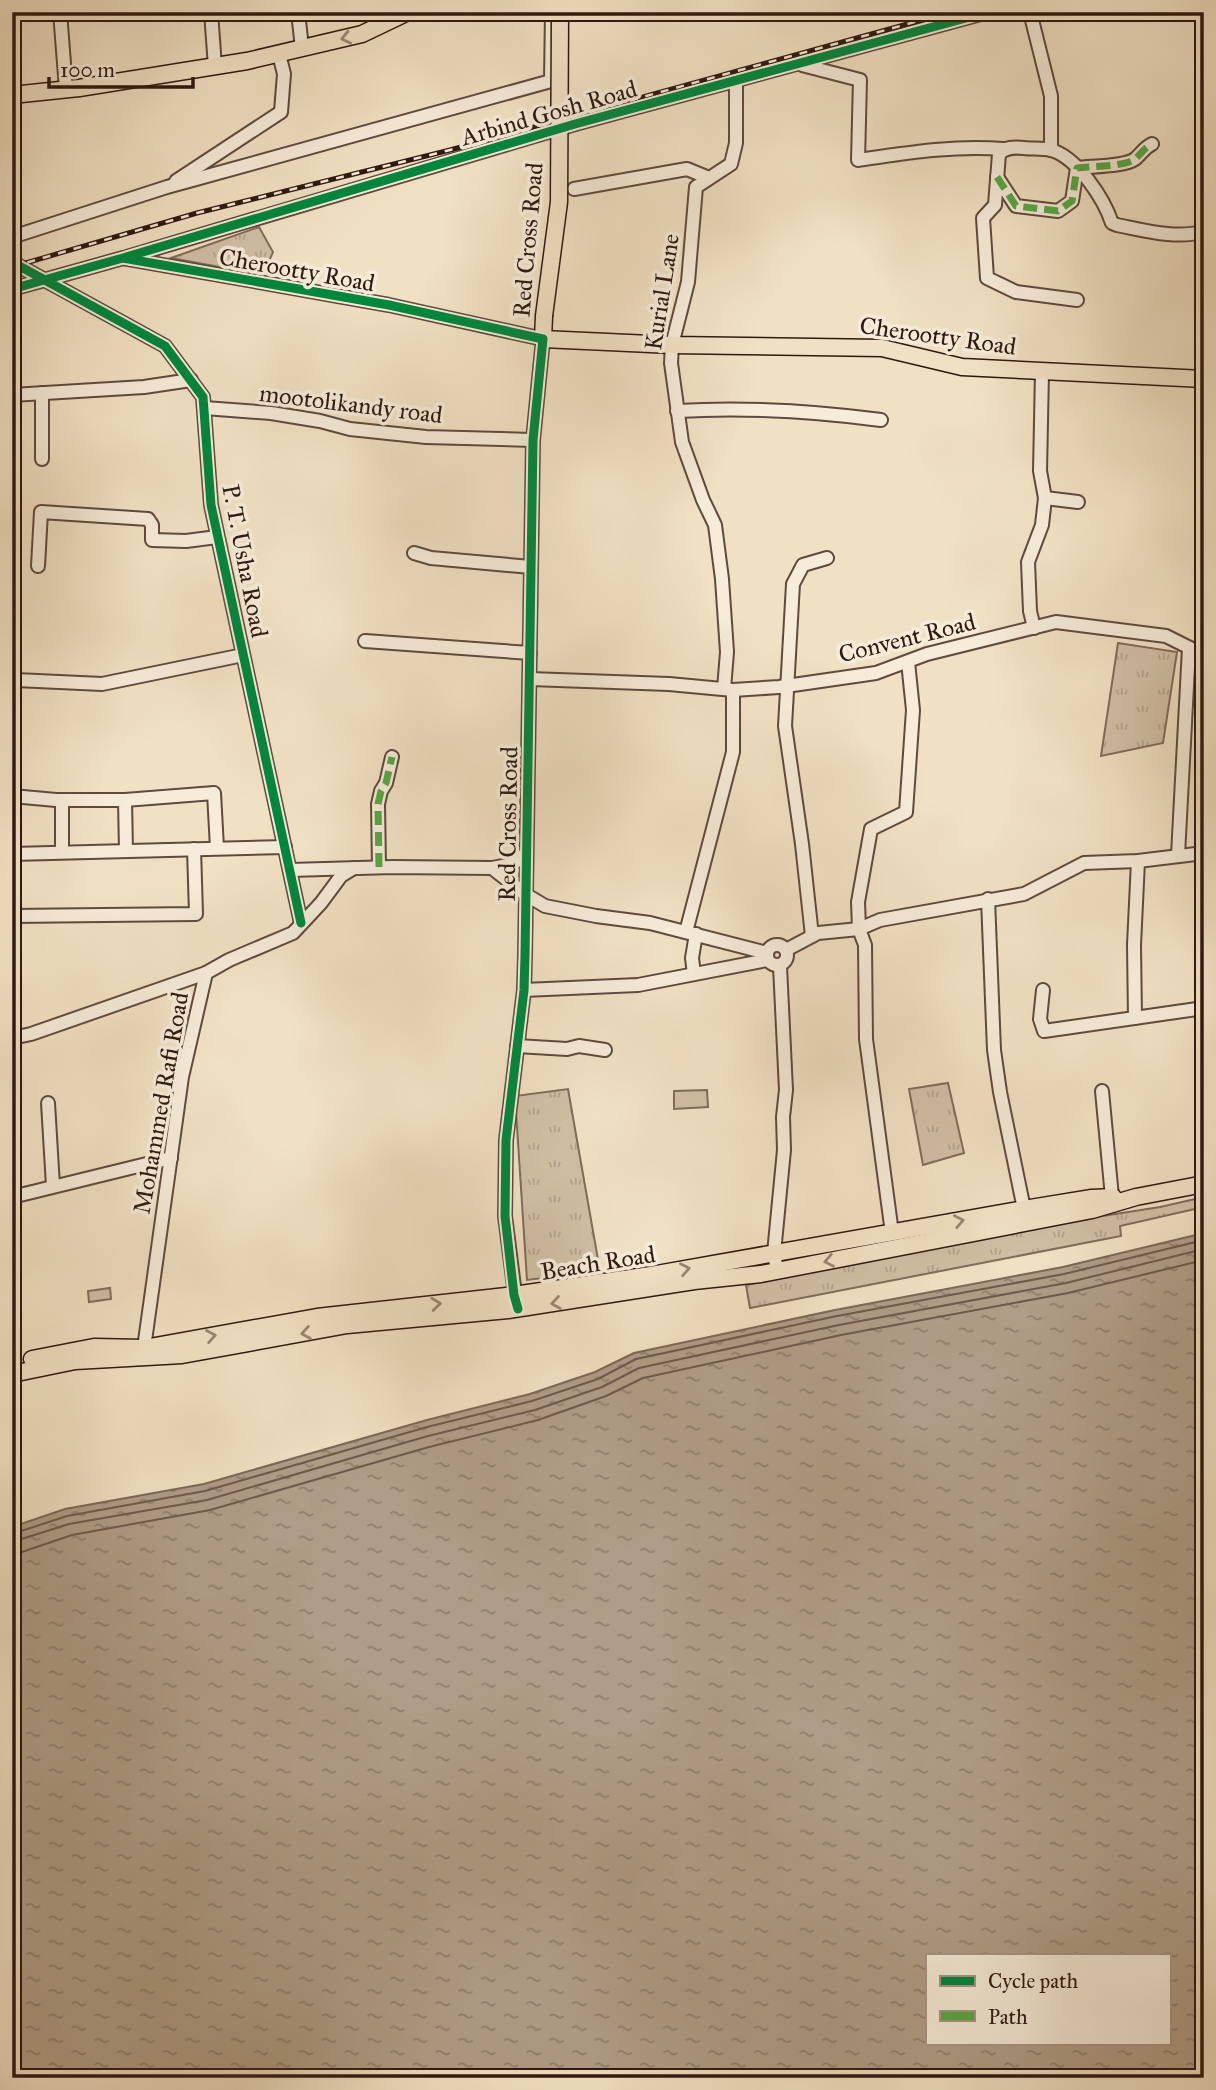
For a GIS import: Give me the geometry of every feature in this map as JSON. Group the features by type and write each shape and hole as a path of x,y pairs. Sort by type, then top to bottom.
{"main road":[{"path":"12,95 66,89 279,54 362,34 408,12"},
{"name":"Red Cross Road","path":"543,339 559,202 560,12"},
{"name":"Cherootty Road","path":"543,339 671,345 882,348 962,368 1204,379"},
{"name":"Beach Road","path":"12,1374 75,1361 181,1355 347,1325 777,1271 1092,1210 1136,1197 1204,1184"},
{"name":"Beach Road","path":"12,1363 94,1347 144,1348 317,1317 516,1302 651,1275 1024,1209 1092,1198 1136,1197"}],"street":[{"path":"60,12 66,89"},
{"path":"211,12 215,66"},
{"path":"298,12 302,48"},
{"path":"12,237 167,187 551,81 552,12"},
{"name":"Arbind Gosh Road","path":"123,258 575,124 988,12"},
{"path":"1030,12 1051,96 1051,150"},
{"path":"167,187 281,112 284,74 279,54"},
{"path":"799,64 860,80 858,160 928,150 975,147 1051,150 1070,159 1094,190 1112,223 1160,233 1196,233 1204,230"},
{"name":"Kurial Lane","path":"694,974 691,933 733,752 722,579 715,525 682,442 671,345 688,282 696,187 731,164 736,143 736,82"},
{"path":"1077,168 1122,165 1135,160 1143,149 1152,144"},
{"path":"1003,149 999,154 995,205 983,218 987,278 1016,292 1077,300"},
{"path":"997,177 1016,206 1058,211 1072,201 1077,168"},
{"path":"574,189 687,169 709,178"},
{"name":"Cherootty Road","path":"12,289 123,258 389,305 543,339"},
{"name":"P. T. Usha Road","path":"12,262 165,346 203,397 211,505 301,923"},
{"name":"Red Cross Road","path":"516,1302 505,1216 505,1153 524,990 533,440 543,339"},
{"path":"1034,628 1030,611 1028,562 1042,525 1045,498 1040,471 1042,372"},
{"path":"12,395 144,387 191,380"},
{"path":"42,393 42,459"},
{"name":"mootolikandy road","path":"205,408 271,414 320,421 350,429 426,437 533,440"},
{"path":"677,411 721,408 837,414 881,420"},
{"path":"1045,498 1078,502"},
{"path":"38,566 41,512 148,519 152,526 152,540 186,541 217,537"},
{"path":"414,553 468,562 531,567"},
{"path":"812,936 803,844 785,726 786,686 793,584 803,565 827,558"},
{"name":"Convent Road","path":"530,679 729,689 786,686 876,673 927,654 1056,622 1166,636 1204,655"},
{"path":"365,641 530,653"},
{"path":"1178,855 1189,648"},
{"path":"16,680 102,684 243,655"},
{"path":"892,1233 866,1040 865,945 859,929 858,902 871,829 906,812 913,710 908,662"},
{"path":"379,867 378,804 392,757"},
{"path":"12,796 62,800 125,800 214,793 217,848"},
{"path":"62,800 62,852"},
{"path":"125,800 125,851"},
{"path":"12,854 285,847"},
{"path":"12,916 196,914 194,849"},
{"path":"290,870 379,867 492,868 513,864 526,853"},
{"path":"786,950 812,936 859,929 880,920 1024,894 1084,863 1138,861 1204,853"},
{"path":"1135,1017 1134,945 1138,861"},
{"name":"Mohammed Rafi Road","path":"144,1348 182,1077 206,973 229,960 293,933 341,876 354,868"},
{"path":"492,868 525,894 545,905 691,933 767,957 775,966 780,966"},
{"path":"988,899 994,1050 1024,1209"},
{"path":"524,990 638,985 767,957 775,945 786,950 788,958 780,966 786,1090 784,1150 774,1254 777,1271"},
{"path":"12,1038 31,1034 206,973"},
{"path":"1043,990 1040,1019 1044,1031 1204,1009"},
{"path":"517,1045 567,1049 579,1046 605,1050"},
{"path":"1102,1091 1112,1197"},
{"path":"48,1103 50,1187"},
{"path":"12,1197 171,1158"},
{"path":"12,1187 50,1187"}],"green space":[{"path":"259,227 273,252 263,275 171,258"},
{"path":"1118,643 1177,652 1163,743 1101,756"},
{"path":"948,1083 964,1153 923,1165 909,1089"},
{"path":"568,1089 600,1271 527,1280 515,1096"},
{"path":"707,1090 708,1107 674,1109 674,1091"},
{"path":"1204,1197 1204,1207 1120,1226 1121,1236 750,1308 746,1285"},
{"path":"110,1288 111,1299 89,1302 88,1291"}],"water":[{"path":"1204,1233 1204,2078 12,2078 12,1527 65,1509 204,1484 427,1420 530,1394 595,1372 634,1353 835,1310 1063,1267"}],"railway":[{"path":"12,267 197,213 450,150 951,12"}],"marked path":[{"path":"997,177 1016,206 1058,211 1072,201 1077,168 1130,162 1152,144"},
{"path":"379,867 378,804 392,757"}],"cycle path":[{"path":"126,257 575,124 988,12"},
{"path":"12,289 123,258 389,305 543,339 533,440 524,990 506,1140 505,1216 518,1309"},
{"path":"12,262 165,346 203,397 211,505 301,923"}]}
